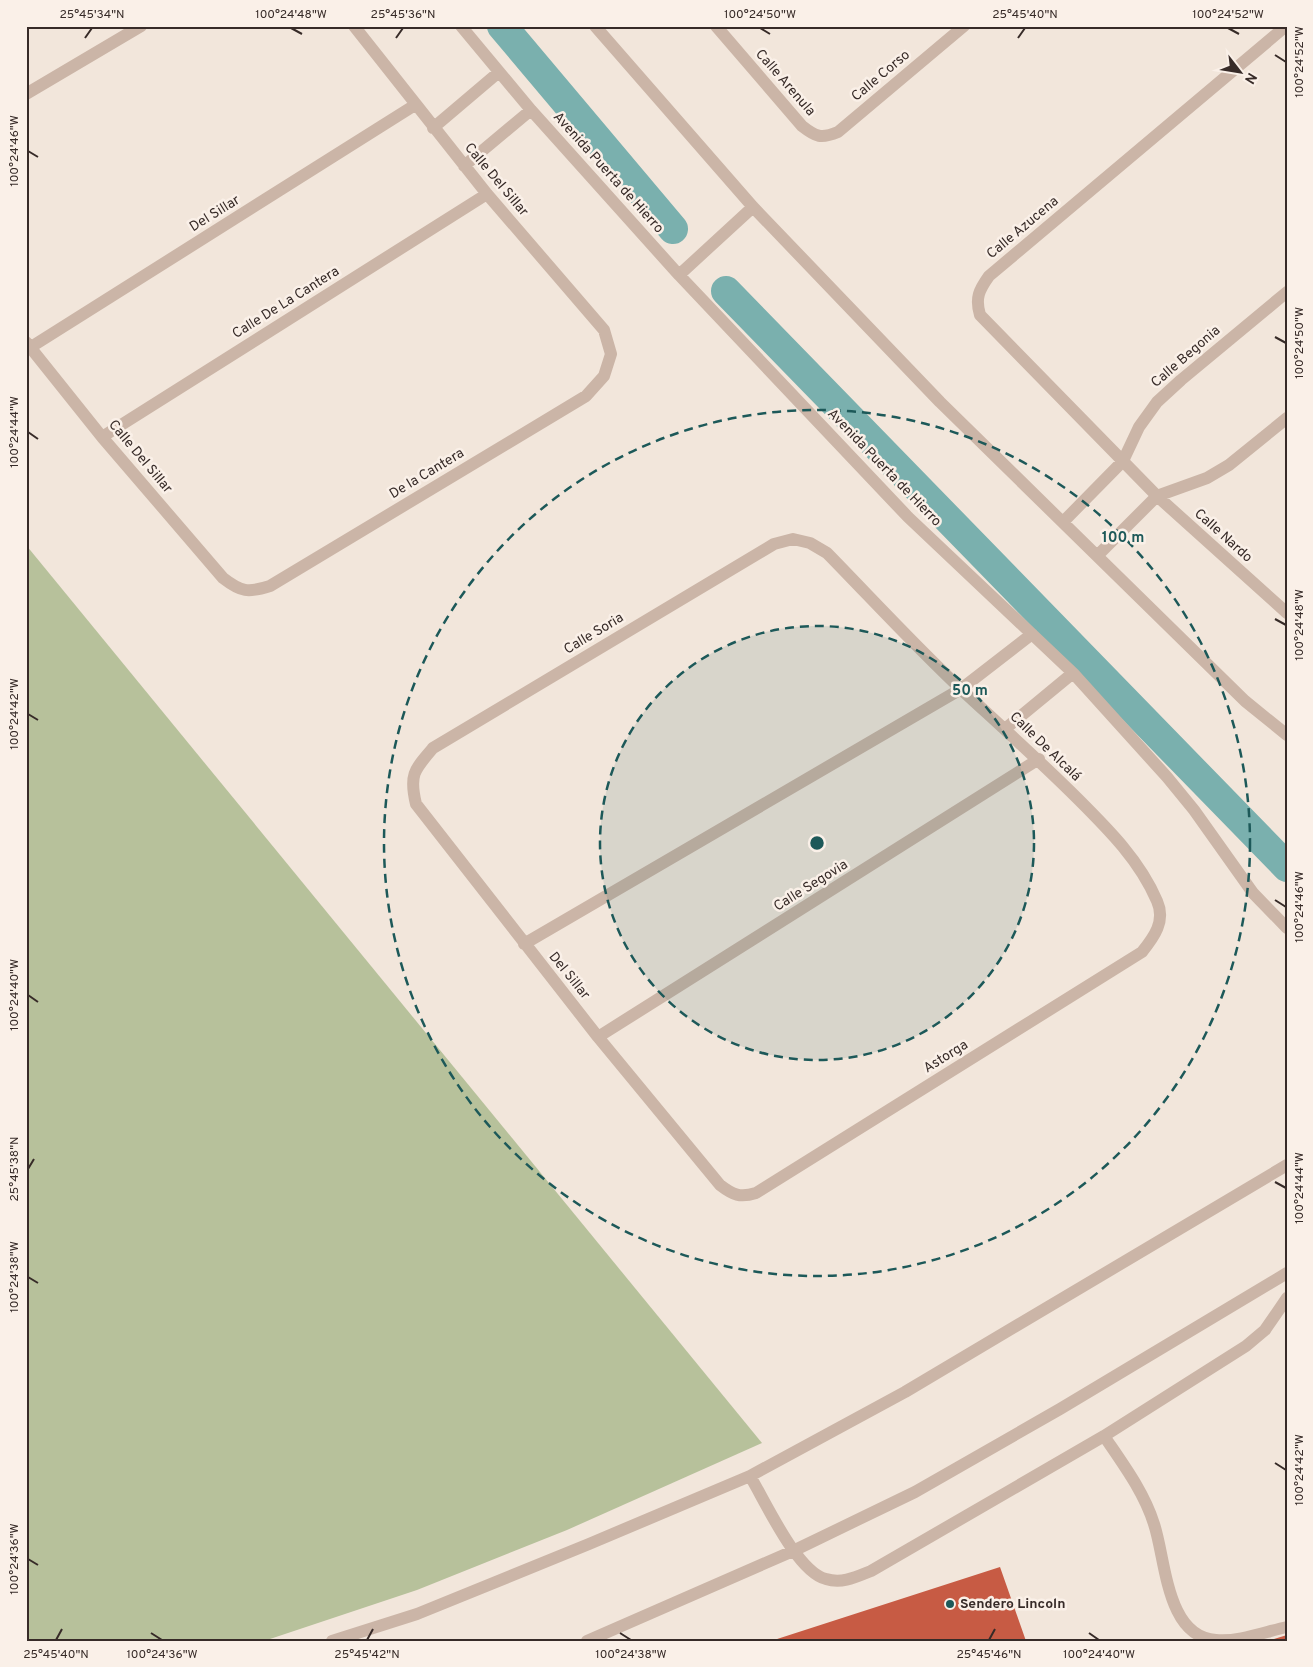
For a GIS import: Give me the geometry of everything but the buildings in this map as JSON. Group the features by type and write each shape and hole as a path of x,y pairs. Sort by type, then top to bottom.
{"street":[{"path":"26,94 141,26"},
{"name":"Calle Del Sillar","path":"354,26 487,194 604,330 612,354"},
{"name":"Avenida Puerta de Hierro","path":"461,26 531,110 679,275 908,516 1074,673 1167,777 1194,810 1253,893 1287,928"},
{"name":"Calle Arenula","path":"716,26 802,126 813,134"},
{"name":"Calle Corso","path":"813,134 825,137 838,132 964,26"},
{"name":"Calle Azucena","path":"1142,480 980,314 976,302 980,288 988,276 1286,26"},
{"path":"600,28 754,207 940,402 1064,521 1245,701 1287,735"},
{"path":"433,128 499,72"},
{"name":"Del Sillar","path":"29,344 415,105"},
{"path":"464,166 531,110"},
{"name":"Calle De La Cantera","path":"102,437 487,194"},
{"path":"679,275 754,207"},
{"name":"Calle Begonia","path":"1064,521 1123,461 1139,427 1157,402 1287,292"},
{"name":"Calle Del Sillar","path":"29,344 102,437 223,578 236,588"},
{"name":"De la Cantera","path":"236,588 252,592 270,586 586,396 604,376 612,354"},
{"path":"1098,555 1157,496 1208,478 1229,465 1287,418"},
{"name":"Calle Nardo","path":"1142,480 1157,496 1287,613"},
{"name":"Calle De Alcalá","path":"792,539 810,543 827,553 961,689 1039,759 1124,847 1158,902 1161,920"},
{"name":"Calle Soria","path":"418,765 433,748 774,544 792,539"},
{"path":"524,944 961,689 1032,634"},
{"path":"1005,729 1074,673"},
{"name":"Calle Segovia","path":"598,1038 1039,759"},
{"name":"Del Sillar","path":"418,765 411,784 416,804 598,1038 720,1184 731,1194"},
{"name":"Astorga","path":"731,1194 742,1197 756,1193 1142,952 1155,936 1161,920"},
{"path":"332,1641 417,1614 750,1476 905,1392 1287,1165"},
{"path":"587,1641 793,1552 915,1492 1060,1409 1287,1273"},
{"path":"750,1476 793,1552 825,1579 847,1580 871,1571 1104,1436 1246,1346 1265,1330 1287,1298"},
{"path":"1104,1436 1134,1481 1146,1503 1155,1525 1168,1586 1178,1614 1194,1632 1215,1640 1237,1639 1287,1627"}],"green space":[{"path":"26,545 762,1443 567,1530 417,1590 264,1641 26,1641"}],"waterway":[{"path":"502,26 673,229"},
{"path":"726,291 1287,867"}],"place":[{"name":"Sendero Lincoln","path":"950,1604"}]}
